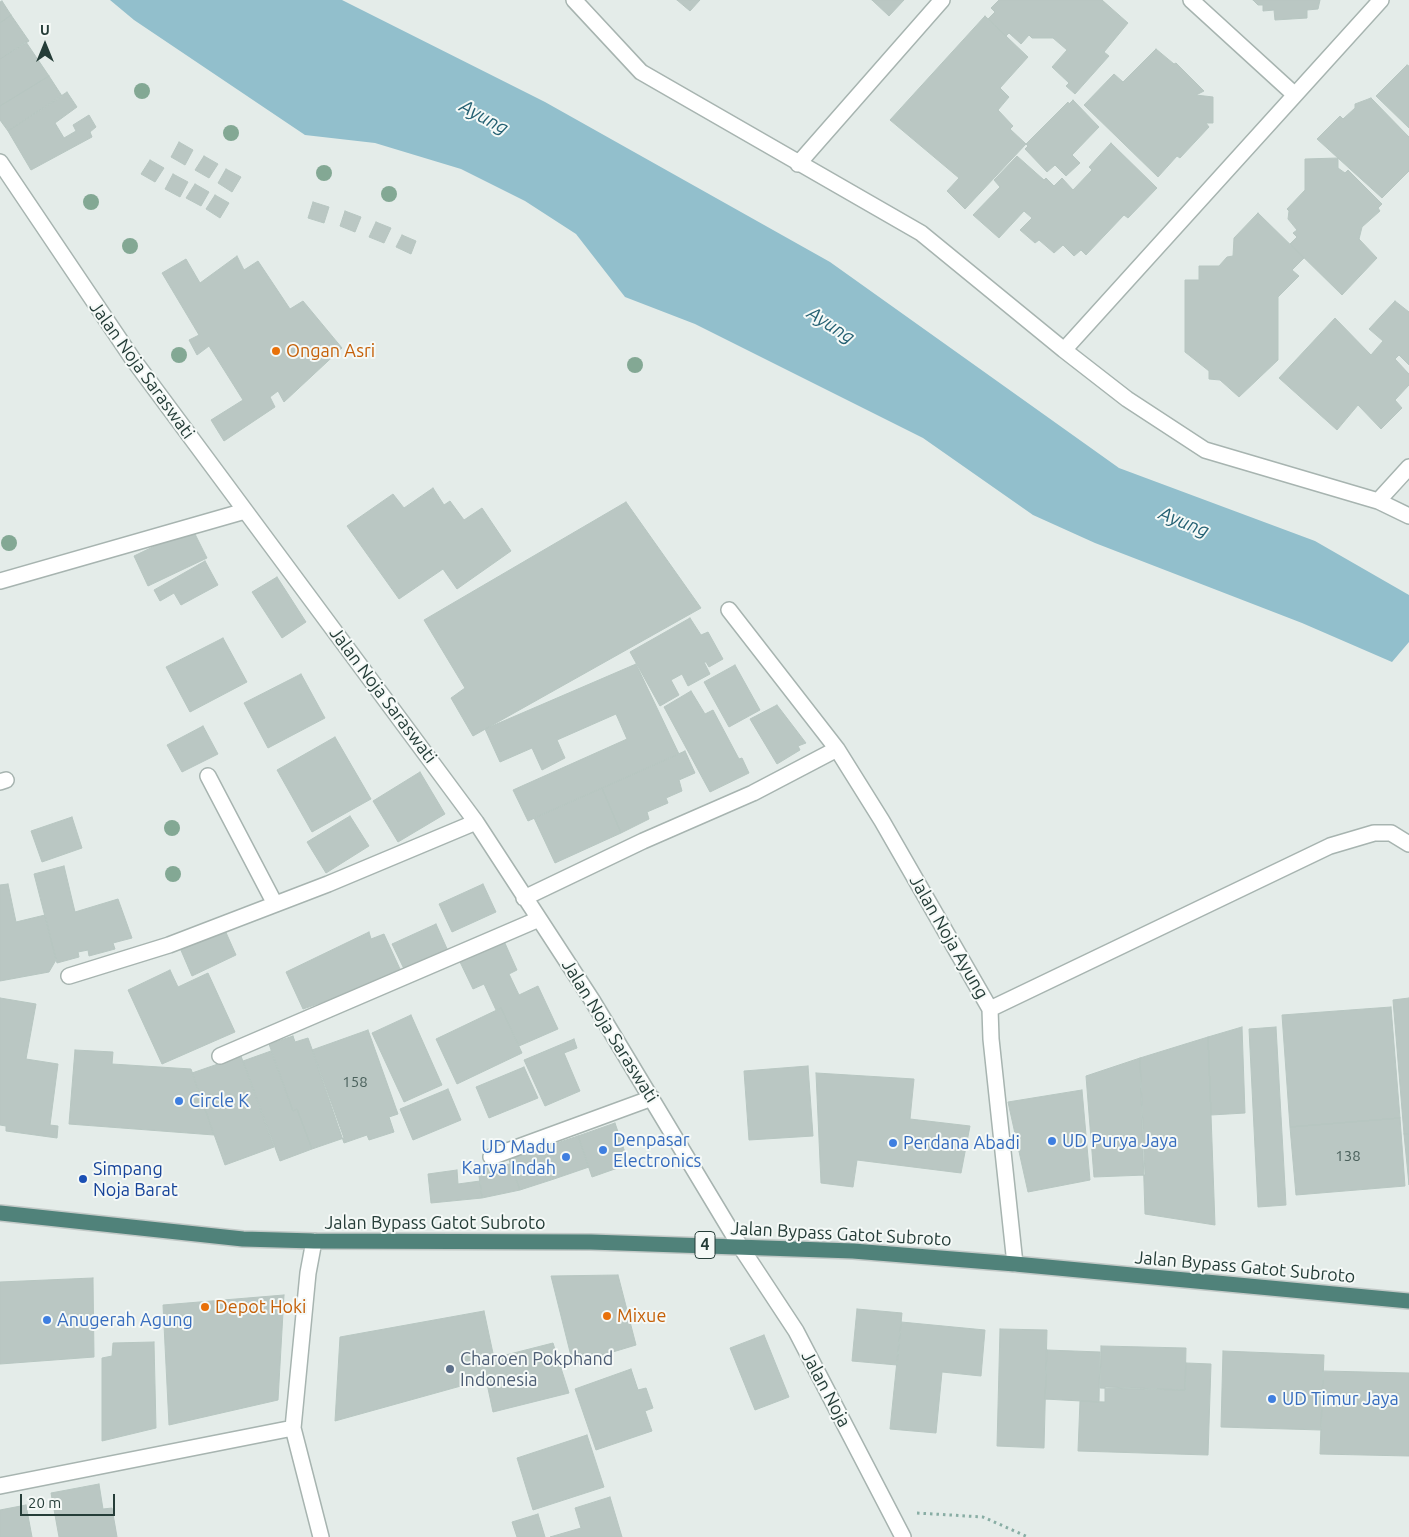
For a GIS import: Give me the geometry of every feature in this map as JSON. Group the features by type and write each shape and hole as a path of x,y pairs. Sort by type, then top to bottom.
{"highway":[{"name":"Jalan Bypass Gatot Subroto","path":"0,1213 243,1239 591,1242 852,1251 1015,1264 1409,1301"}],"street":[{"path":"574,0 642,72 798,164 921,233 1127,399 1205,450 1378,501 1409,516"},
{"path":"798,164 942,0"},
{"path":"1191,0 1295,95"},
{"path":"1064,350 1381,0"},
{"name":"Jalan Noja Saraswati","path":"0,162 132,358 476,822 592,1000 740,1246"},
{"path":"1378,501 1409,467"},
{"path":"0,581 246,511"},
{"name":"Jalan Noja Ayung","path":"729,610 837,749 882,821 990,1009 991,1039 1015,1264"},
{"path":"524,898 642,841 753,794 837,749"},
{"path":"208,776 275,904"},
{"path":"70,976 169,945 476,822"},
{"path":"990,1009 1330,846 1374,833 1391,833 1409,844"},
{"path":"220,1056 539,919"},
{"path":"491,1157 652,1098"},
{"path":"314,1241 308,1273 293,1428 321,1537"},
{"name":"Jalan Noja","path":"740,1246 796,1331 903,1537"},
{"path":"0,1486 293,1428"}],"path":[{"path":"891,1513 983,1517 1028,1537"}],"water":[{"name":"Ayung","path":"110,0 342,0 545,102 830,262 1119,468 1315,541 1409,595 1409,642 1392,662 1302,623 1095,543 1033,515 923,438 695,324 625,297 576,234 525,201 461,169 375,143 305,135 134,20"}],"building":[{"path":"677,0 700,0 690,11"},
{"path":"872,0 904,0 889,16"},
{"path":"999,0 1102,0 1128,23 1104,52 1109,56 1075,94 1066,86 1069,83 1052,67 1067,50 1053,38 1032,38 1029,35 1021,44 1009,33 1006,36 988,19 995,12 991,8"},
{"path":"1253,0 1320,0 1318,9 1307,10 1307,18 1275,20 1274,10 1263,11 1263,5 1258,5"},
{"path":"2,1 11,15 0,23 0,2"},
{"path":"11,15 29,41 0,59 0,23"},
{"path":"985,16 1028,57 1000,88 1009,97 998,110 1013,126 1010,129 1026,144 965,209 947,191 959,178 890,120"},
{"path":"26,42 49,76 0,106 0,59"},
{"path":"1156,49 1174,64 1176,63 1204,91 1196,95 1213,97 1213,123 1206,123 1209,127 1180,158 1177,156 1158,177 1084,105 1114,74 1123,82"},
{"path":"1407,65 1409,66 1409,128 1376,96"},
{"path":"49,76 62,96 8,131 0,120 0,106"},
{"path":"67,92 77,107 55,123 64,138 76,131 73,125 89,115 96,127 90,132 92,137 31,170 8,131"},
{"path":"1371,98 1409,137 1409,171 1382,198 1317,139 1340,116 1343,119 1355,108 1355,104"},
{"path":"1073,100 1099,127 1072,155 1080,163 1066,176 1055,165 1047,172 1025,149 1028,146 1026,144 1068,102 1069,104"},
{"path":"179,142 193,150 185,165 171,157"},
{"path":"1111,143 1157,188 1128,218 1124,215 1086,255 1081,250 1074,256 1063,245 1054,253 1039,240 1035,243 1020,230 1032,218 1024,211 999,238 973,215 1000,187 994,180 1017,156 1044,180 1046,178 1054,186 1062,178 1073,190 1092,170 1089,167"},
{"path":"204,156 218,164 209,178 195,170"},
{"path":"1338,158 1338,168 1345,173 1348,170 1382,204 1378,208 1380,211 1362,227 1359,239 1377,258 1342,295 1290,244 1297,237 1293,233 1297,230 1288,219 1289,211 1287,209 1305,190 1305,159"},
{"path":"150,160 164,168 155,182 141,174"},
{"path":"226,169 241,177 232,192 218,183"},
{"path":"173,174 188,182 180,197 165,189"},
{"path":"195,184 209,192 201,206 186,198"},
{"path":"215,195 229,203 220,218 206,209"},
{"path":"313,202 329,207 324,223 308,218"},
{"path":"345,211 361,217 355,232 340,226"},
{"path":"1258,213 1304,258 1292,270 1299,276 1278,297 1278,360 1239,397 1220,380 1209,379 1209,371 1185,352 1185,280 1199,280 1199,266 1219,266 1227,257 1233,256 1234,238"},
{"path":"376,222 391,228 384,243 369,237"},
{"path":"402,235 416,241 411,254 396,247"},
{"name":"Ongan Asri","path":"237,256 244,270 258,261 290,309 303,301 342,348 284,402 278,391 270,397 275,407 224,441 211,420 243,400 209,346 197,355 189,340 199,335 162,273 186,259 200,283"},
{"path":"1395,301 1409,312 1409,365 1399,355 1395,359 1409,374 1409,385 1395,400 1402,408 1381,429 1358,405 1337,430 1279,378 1335,318 1371,355 1383,341 1369,329"},
{"path":"433,488 444,505 450,501 464,520 482,508 511,551 457,589 443,569 399,599 347,526 393,494 404,508"},
{"path":"626,502 701,608 473,736 451,698 465,688 424,620"},
{"path":"192,528 207,558 148,586 134,556"},
{"path":"205,561 218,585 181,605 174,593 160,601 154,590"},
{"path":"277,577 306,622 282,638 252,592"},
{"path":"690,618 701,635 708,632 723,659 709,667 704,662 710,674 688,686 682,674 671,680 679,695 660,706 630,652"},
{"path":"223,638 247,682 190,712 166,667"},
{"path":"636,664 679,754 528,821 513,790 627,739 616,714 557,740 565,758 542,770 532,748 500,762 485,729"},
{"path":"735,665 760,710 729,727 704,682"},
{"path":"301,674 325,718 268,748 244,703"},
{"path":"691,691 705,714 713,710 739,759 742,758 749,773 710,792 664,707"},
{"path":"777,705 806,743 798,746 800,750 777,764 750,719"},
{"path":"203,726 218,754 182,772 167,745"},
{"path":"335,737 371,799 312,832 277,770"},
{"path":"685,751 695,773 679,780 682,791 666,798 668,803 647,812 649,819 621,833 602,788"},
{"path":"420,772 445,814 398,842 373,801"},
{"path":"602,788 621,833 555,863 534,818"},
{"path":"350,816 369,846 326,873 307,842"},
{"path":"72,817 82,848 42,862 31,831"},
{"path":"64,866 75,912 118,899 132,938 113,943 115,949 89,956 88,950 78,952 79,957 57,963 34,874"},
{"path":"8,884 16,922 45,915 56,960 49,972 0,981 0,885"},
{"path":"483,884 496,912 452,932 439,904"},
{"path":"436,924 448,951 405,971 392,944"},
{"path":"224,928 236,955 192,976 180,948"},
{"path":"369,932 371,939 384,934 400,969 361,989 303,1009 286,972"},
{"path":"504,941 517,970 509,974 519,995 538,986 558,1029 519,1046 501,1008 496,1010 484,984 473,989 460,962"},
{"path":"170,970 178,987 208,973 235,1032 162,1064 128,990"},
{"path":"0,998 36,1004 26,1059 58,1064 50,1125 58,1126 57,1138 6,1131 6,1126 0,1125"},
{"path":"1409,998 1409,1134 1404,1134 1393,1000"},
{"path":"1391,1007 1400,1118 1290,1127 1282,1015"},
{"path":"501,1008 522,1053 457,1084 436,1039"},
{"path":"411,1015 442,1085 404,1102 372,1033"},
{"path":"1242,1027 1245,1113 1211,1115 1208,1037"},
{"path":"1276,1027 1286,1205 1258,1207 1249,1029"},
{"path":"368,1030 398,1114 389,1117 394,1132 369,1140 367,1135 344,1143 312,1050"},
{"path":"293,1036 295,1042 308,1038 344,1138 312,1149 297,1109 293,1111 269,1044"},
{"path":"1208,1037 1215,1225 1145,1214 1140,1058"},
{"path":"574,1039 577,1048 564,1053 580,1091 545,1106 524,1060"},
{"path":"75,1050 113,1052 112,1064 191,1069 214,1135 69,1124"},
{"path":"271,1051 293,1111 297,1109 312,1149 280,1161 243,1061"},
{"path":"241,1056 274,1147 225,1165 192,1073"},
{"path":"1140,1058 1145,1175 1094,1177 1086,1076"},
{"path":"808,1066 813,1136 749,1140 744,1071"},
{"path":"524,1067 538,1098 489,1118 476,1087"},
{"name":"Perdana Abadi","path":"816,1073 914,1079 910,1119 970,1126 961,1173 857,1160 853,1187 821,1183"},
{"path":"448,1089 461,1120 413,1140 400,1109"},
{"name":"UD Purya Jaya","path":"1082,1090 1090,1180 1028,1192 1008,1102"},
{"path":"1400,1118 1405,1186 1296,1195 1290,1127"},
{"name":"Denpasar Electronics","path":"615,1123 629,1164 592,1177 578,1136"},
{"path":"1404,1134 1409,1134 1409,1185"},
{"name":"UD Madu Karya Indah","path":"578,1136 589,1167 554,1179 542,1148"},
{"path":"542,1148 554,1179 520,1190 509,1160"},
{"path":"510,1164 520,1190 482,1198 478,1169"},
{"path":"457,1170 458,1184 480,1181 482,1198 431,1203 428,1174"},
{"path":"618,1275 636,1345 573,1364 551,1276"},
{"name":"Anugerah Agung","path":"93,1278 94,1357 0,1364 0,1282"},
{"path":"284,1295 278,1400 169,1425 163,1305"},
{"path":"857,1309 902,1313 897,1365 852,1361"},
{"name":"Charoen Pokphand Indonesia","path":"484,1311 494,1358 553,1343 569,1393 493,1412 486,1379 335,1421 340,1337"},
{"path":"901,1322 985,1330 981,1376 942,1372 936,1433 890,1429"},
{"path":"1000,1329 1047,1330 1044,1448 997,1446"},
{"path":"764,1335 789,1397 755,1410 730,1348"},
{"path":"154,1342 156,1428 102,1441 102,1358 112,1356 113,1343"},
{"path":"1101,1346 1186,1348 1185,1390 1100,1388"},
{"path":"1047,1350 1100,1352 1099,1402 1045,1399"},
{"name":"UD Timur Jaya","path":"1223,1351 1324,1355 1321,1430 1221,1427"},
{"path":"1186,1363 1211,1364 1208,1455 1078,1451 1080,1401 1105,1402 1105,1387 1185,1390"},
{"path":"631,1369 638,1390 646,1388 653,1408 645,1411 652,1431 596,1450 575,1389"},
{"path":"1323,1371 1409,1373 1409,1456 1320,1454"},
{"path":"587,1435 604,1487 533,1510 517,1458"},
{"path":"99,1484 103,1509 112,1508 117,1537 59,1537 51,1493"},
{"path":"610,1497 622,1537 550,1537 581,1528 575,1508"},
{"path":"26,1505 32,1537 0,1537 0,1510"},
{"path":"538,1514 545,1537 517,1537 512,1522"}],"place":[{"name":"Ongan Asri","path":"276,351"},
{"name":"Circle K","path":"179,1101"},
{"name":"UD Purya Jaya","path":"1052,1141"},
{"name":"Perdana Abadi","path":"893,1143"},
{"name":"Denpasar Electronics","path":"603,1150"},
{"name":"UD Madu Karya Indah","path":"566,1157"},
{"name":"Simpang Noja Barat","path":"83,1179"},
{"name":"Depot Hoki","path":"205,1307"},
{"name":"Mixue","path":"607,1316"},
{"name":"Anugerah Agung","path":"47,1320"},
{"name":"Charoen Pokphand Indonesia","path":"450,1369"},
{"name":"UD Timur Jaya","path":"1272,1399"}]}
